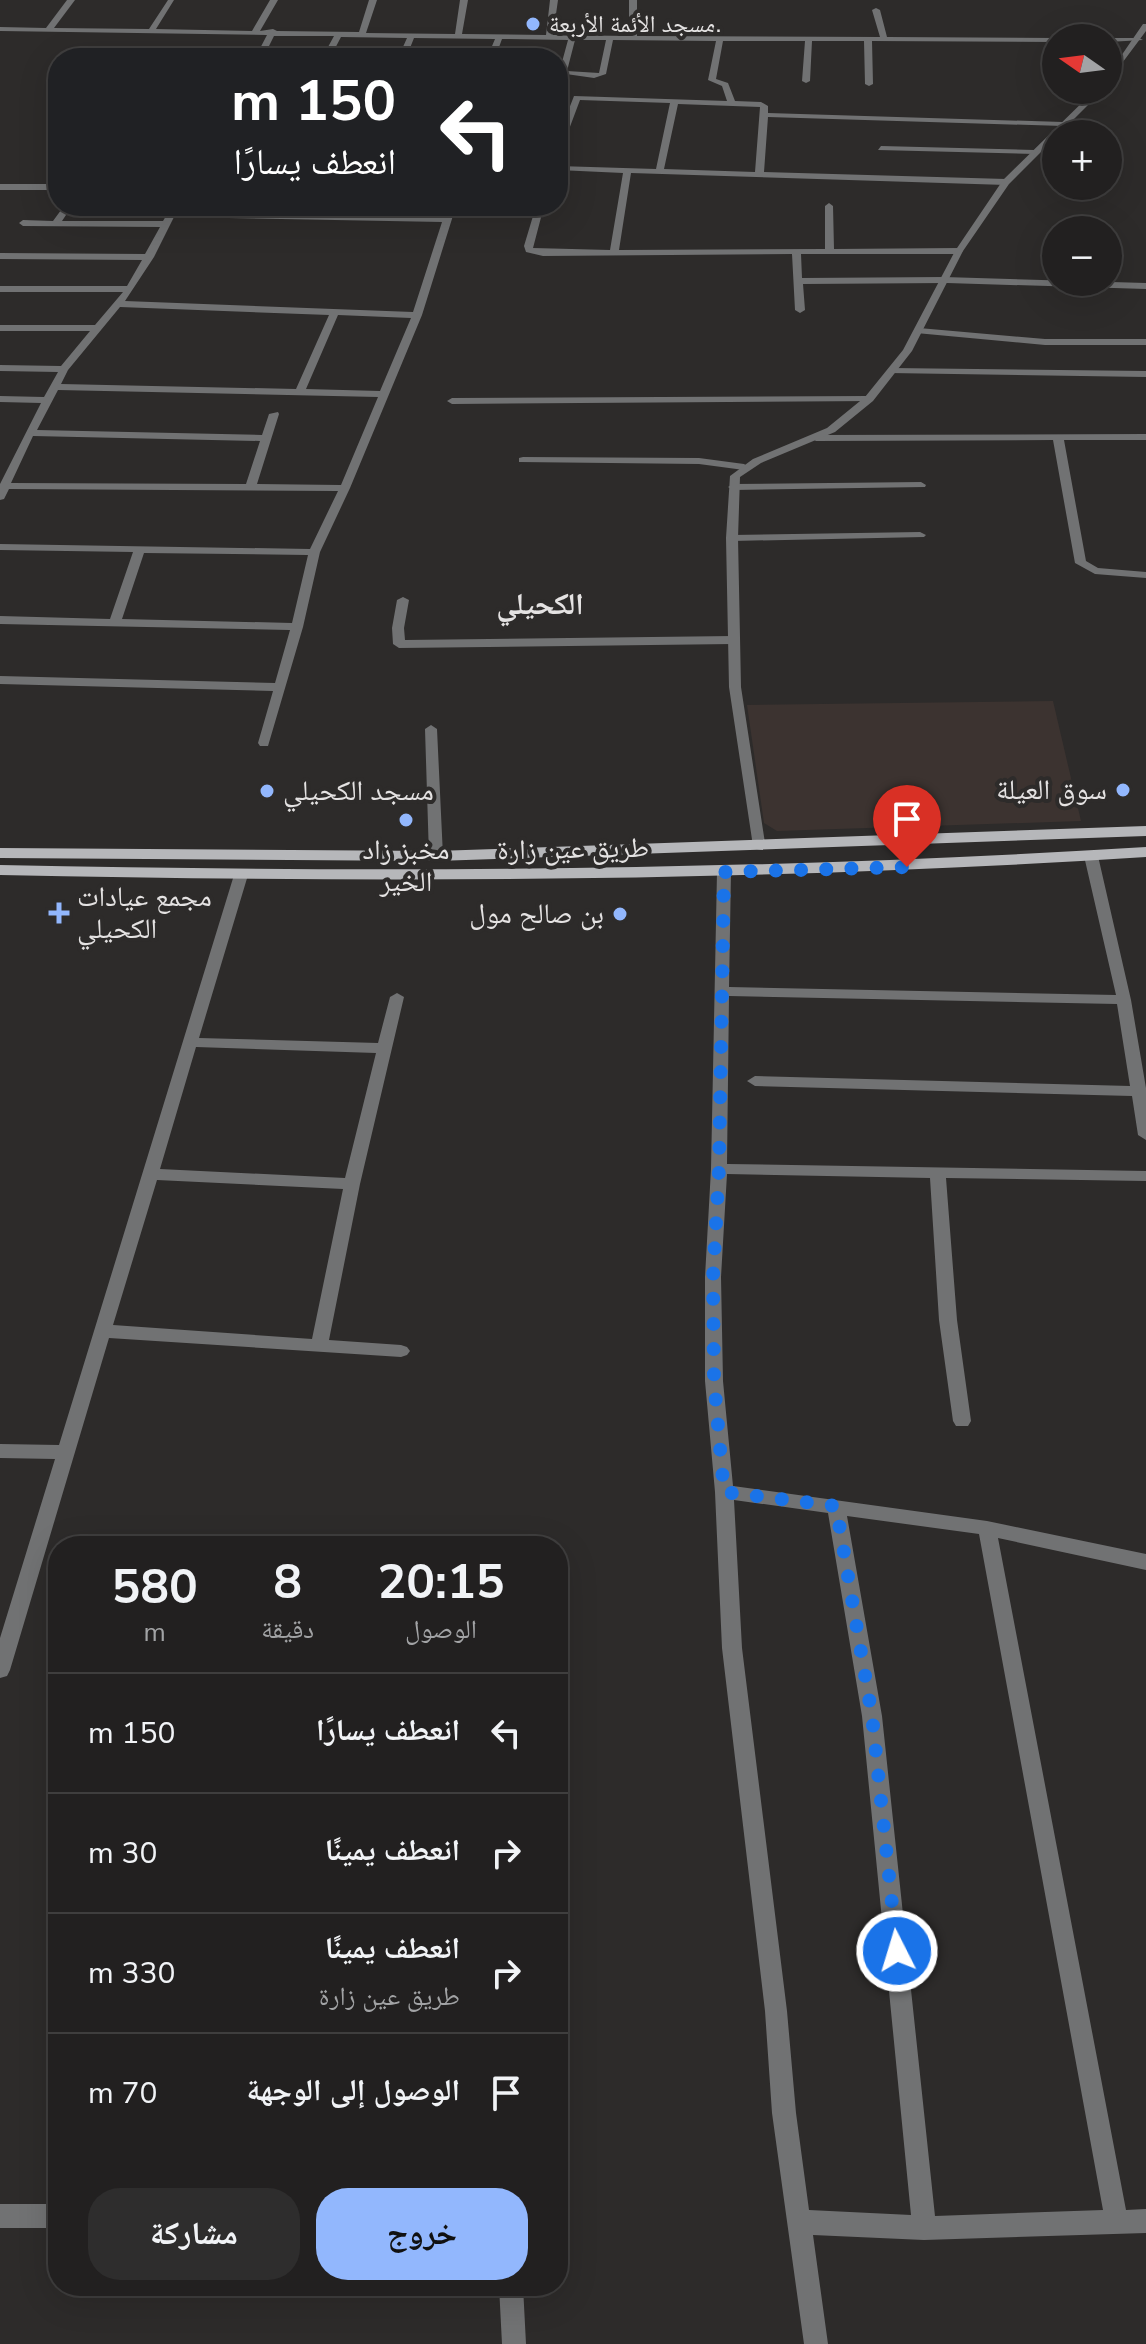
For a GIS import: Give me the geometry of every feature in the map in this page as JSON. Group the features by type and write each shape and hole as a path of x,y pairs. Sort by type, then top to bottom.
{"main road":[{"name":"طريق عين زارة","path":"0,853 436,856 1146,831"},
{"path":"874,839 880,868"},
{"path":"621,849 628,875"},
{"name":"طريق عين زارة","path":"0,870 241,875 628,875 880,868 1146,852"}],"street":[{"path":"49,29 71,0"},
{"path":"256,31 274,0"},
{"path":"362,33 373,0"},
{"path":"458,35 464,0"},
{"path":"549,37 554,0"},
{"path":"633,0 633,39"},
{"path":"152,30 171,1"},
{"path":"876,10 884,39"},
{"path":"1122,62 1146,26"},
{"path":"0,29 633,39 1042,40"},
{"path":"264,48 273,31"},
{"path":"331,48 339,33"},
{"path":"406,48 412,35"},
{"path":"495,48 499,37"},
{"path":"568,54 572,38"},
{"path":"568,73 602,74 610,38"},
{"path":"720,38 712,80 725,85 732,103"},
{"path":"806,81 809,38"},
{"path":"868,39 869,84"},
{"path":"1122,40 1139,40"},
{"path":"568,122 577,98 761,104 764,115 759,176"},
{"path":"659,172 675,100"},
{"path":"1067,120 1084,104"},
{"path":"764,115 1042,123"},
{"path":"758,843 735,687 732,538 735,476 744,467 816,438 853,414 869,399 919,331 959,251 1006,182 1042,144"},
{"path":"881,148 1034,152"},
{"path":"568,169 1006,182"},
{"path":"614,253 627,172"},
{"path":"1,188 48,187"},
{"path":"829,206 830,252"},
{"path":"55,224 61,216"},
{"path":"170,216 120,304 64,369 29,433 2,492 345,488"},
{"path":"255,216 448,220"},
{"path":"264,743 297,627 314,552 345,488 417,315 449,216"},
{"path":"538,216 529,250 543,253 959,251"},
{"path":"23,223 165,224"},
{"path":"796,252 800,310"},
{"path":"0,256 149,257"},
{"path":"799,281 1146,286"},
{"path":"0,289 130,289"},
{"path":"120,304 417,315"},
{"path":"300,391 335,312"},
{"path":"0,328 98,328"},
{"path":"919,331 1045,342 1146,342"},
{"path":"0,368 64,369"},
{"path":"892,371 1146,374"},
{"path":"54,387 385,394"},
{"path":"0,399 48,400"},
{"path":"452,401 869,399"},
{"path":"250,488 274,414"},
{"path":"29,433 266,438"},
{"path":"816,438 1146,437"},
{"path":"1058,438 1081,563 1095,571 1146,575"},
{"path":"0,454 18,455"},
{"path":"523,460 699,461 744,467"},
{"path":"733,487 921,485"},
{"path":"732,538 920,535"},
{"path":"0,547 314,552"},
{"path":"114,624 140,549"},
{"path":"403,600 399,644 733,640"},
{"path":"0,620 297,627"},
{"path":"0,680 278,687"},
{"path":"431,729 436,856"},
{"path":"1091,856 1124,1000 1146,1135"},
{"path":"724,872 719,1169 713,1277 714,1381 724,1492 732,1648 776,2011 784,2113 816,2344"},
{"path":"0,1670 4,1642 103,1331 241,875"},
{"path":"721,991 1124,1000"},
{"path":"319,1345 352,1184 397,997"},
{"path":"191,1042 383,1048"},
{"path":"755,1081 1138,1091"},
{"path":"719,1169 938,1175 1146,1176"},
{"path":"151,1174 352,1184"},
{"path":"938,1175 948,1320 962,1421"},
{"path":"103,1331 401,1351"},
{"path":"0,1451 65,1452"},
{"path":"724,1492 987,1528 1146,1562"},
{"path":"836,1506 872,1716 924,2228"},
{"path":"987,1528 1117,2223"},
{"path":"0,2216 48,2216"},
{"path":"801,2222 924,2228 1146,2221"},
{"path":"512,2296 514,2344"}],"shaded area":[{"path":"1053,701 1081,821 777,831 764,823 747,705"}],"place":[{"name":"مسجد الأئمة الأربعة.","path":"533,24"},
{"name":"سوق العيلة","path":"1123,790"},
{"name":"مسجد الكحيلي","path":"267,791"},
{"name":"مخبز زاد الخير","path":"406,820"},
{"name":"مجمع عيادات الكحيلي","path":"59,913"},
{"name":"بن صالح مول","path":"620,914"}],"district":[{"name":"الكحيلي","path":"540,604"}],"route":[{"path":"897,1951 872,1716 836,1506 724,1492 714,1381 713,1277 719,1169 724,872 907,867"}]}
